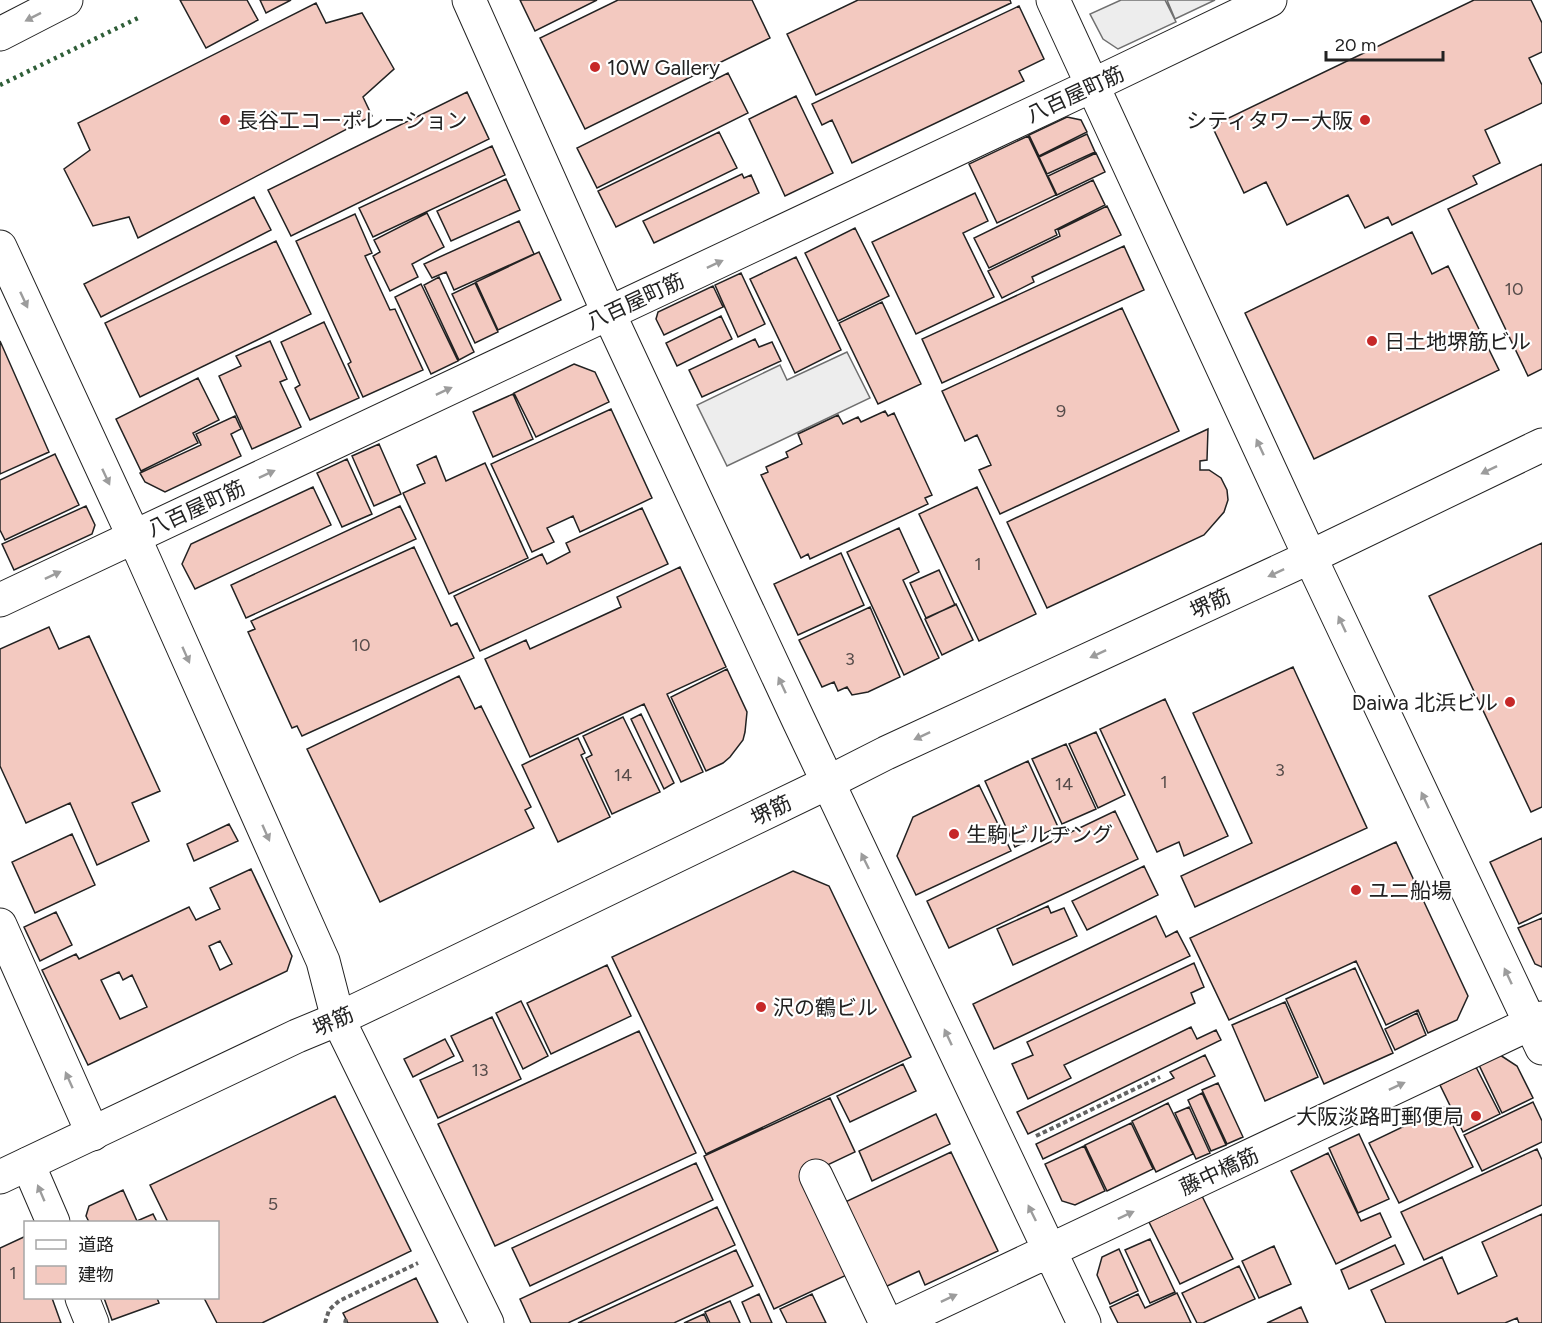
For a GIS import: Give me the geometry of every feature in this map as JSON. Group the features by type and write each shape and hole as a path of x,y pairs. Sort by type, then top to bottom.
{"street":[{"path":"0,34 66,0"},
{"path":"469,0 609,314 827,783 1084,1323"},
{"path":"1053,0 1310,557 1538,1030"},
{"name":"八百屋町筋","path":"0,600 1093,86 1270,0"},
{"path":"0,247 134,537 323,961 338,1019 487,1323"},
{"name":"堺筋","path":"14,1171 297,1036 338,1019 886,753 1310,557 1542,445"},
{"path":"0,925 93,1134"},
{"name":"藤中橋筋","path":"896,1323 1538,1030"},
{"path":"14,1171 52,1221"},
{"path":"816,1176 886,1323"},
{"path":"82,1299 92,1323"}],"path":[{"path":"1003,1151 1160,1077"},
{"path":"325,1323 328,1310 339,1301 424,1260"}],"shaded area":[{"path":"1121,0 1165,0 1176,22 1118,49 1103,39 1090,14"},
{"path":"1167,0 1215,0 1175,19"},
{"path":"847,352 870,398 727,466 697,405 780,365 787,380"}],"building":[{"path":"180,0 247,0 258,20 206,48"},
{"path":"260,0 291,0 266,13"},
{"path":"520,0 597,0 535,31"},
{"path":"618,0 752,0 770,38 585,129 540,38"},
{"path":"858,0 1010,0 1011,3 816,95 787,34"},
{"name":"シティタワー大阪","path":"1474,0 1531,0 1542,23 1542,52 1529,58 1542,85 1542,103 1485,130 1500,163 1473,176 1477,184 1392,225 1388,217 1365,228 1348,195 1287,225 1266,182 1244,193 1212,126"},
{"name":"長谷工コーポレーション","path":"316,3 326,23 362,13 394,69 363,97 372,116 138,238 129,217 93,226 64,169 90,150 78,123"},
{"path":"1019,6 1044,59 1019,71 1024,81 852,163 832,120 822,125 812,104"},
{"path":"728,73 748,113 597,188 577,148"},
{"path":"467,92 489,139 291,236 268,190"},
{"path":"796,96 833,173 785,196 749,119"},
{"path":"1067,117 1081,120 1087,132 1039,156 1029,135"},
{"path":"719,132 737,168 616,227 598,191"},
{"path":"1087,134 1095,152 1047,174 1039,157"},
{"path":"1028,136 1056,195 997,223 969,164"},
{"path":"492,146 505,175 373,237 359,208"},
{"path":"1096,153 1105,172 1057,195 1048,176"},
{"path":"1542,164 1542,369 1528,376 1448,209"},
{"path":"742,174 744,178 751,175 759,193 654,243 643,221"},
{"path":"506,179 520,210 451,241 437,211"},
{"path":"1093,180 1105,205 1055,230 1057,235 989,268 974,238"},
{"path":"975,193 988,221 963,233 994,297 916,334 872,242"},
{"path":"254,197 271,230 101,317 84,284"},
{"path":"1107,206 1121,235 1032,277 1034,282 1002,298 988,271 1060,236 1058,230"},
{"path":"427,213 444,247 412,264 418,277 390,291 373,256 380,252 374,240"},
{"path":"355,214 372,253 365,256 390,310 395,309 423,370 363,397 348,364 351,362 296,241"},
{"path":"519,221 534,254 454,290 446,272 432,278 424,264"},
{"path":"855,228 889,296 838,321 805,253"},
{"name":"日土地堺筋ビル","path":"1412,232 1432,274 1448,266 1499,370 1314,459 1245,313"},
{"path":"276,241 311,314 140,397 105,323"},
{"path":"1124,246 1144,290 942,383 922,339"},
{"path":"539,252 561,300 498,330 476,282"},
{"path":"796,257 841,350 795,373 750,279"},
{"path":"741,273 765,324 738,337 715,285"},
{"path":"439,277 474,352 459,360 424,285"},
{"path":"475,283 498,332 475,343 452,294"},
{"path":"421,284 458,361 431,374 395,297"},
{"path":"713,286 723,307 664,335 656,319 658,312"},
{"path":"882,302 921,384 878,404 839,323"},
{"path":"1122,308 1179,431 1000,514 979,470 991,465 977,435 965,441 942,391"},
{"path":"721,316 732,339 677,366 666,343"},
{"path":"324,322 359,398 310,420 295,388 300,385 281,342"},
{"path":"755,339 759,347 772,342 781,361 702,397 689,370"},
{"path":"0,341 49,452 0,474"},
{"path":"270,341 287,379 280,382 301,427 252,449 219,376 241,366 236,356"},
{"path":"574,364 595,372 609,402 536,437 514,393"},
{"path":"198,378 219,420 193,433 198,443 141,471 116,419"},
{"path":"513,394 533,439 493,457 473,412"},
{"path":"611,409 652,498 580,532 573,516 547,528 554,542 532,552 491,464"},
{"path":"885,411 888,416 894,413 932,495 925,498 928,504 810,559 808,554 801,558 761,475 768,472 766,467 788,457 786,452 802,444 798,434 838,415 843,424 858,417 861,422"},
{"path":"235,416 241,429 231,434 241,456 165,492 145,482 140,473 201,445 196,434"},
{"path":"1208,429 1207,460 1200,461 1200,470 1209,470 1221,478 1227,490 1228,500 1224,512 1204,535 1047,608 1007,522"},
{"path":"379,444 401,494 374,506 352,456"},
{"path":"55,454 79,505 5,540 0,530 0,480"},
{"path":"436,456 446,481 485,463 528,558 449,594 403,493 425,483 417,465"},
{"path":"347,459 372,514 342,527 317,473"},
{"path":"313,487 331,525 195,589 182,564 191,544"},
{"path":"977,487 1036,614 979,641 919,514"},
{"path":"86,506 95,525 92,534 14,570 2,544"},
{"path":"400,506 416,539 246,618 231,585"},
{"path":"642,508 668,564 480,651 454,596 542,554 547,564 570,552 566,543"},
{"path":"899,528 919,572 903,580 939,658 904,675 847,552"},
{"name":"Daiwa 北浜ビル","path":"1542,543 1542,807 1531,812 1429,596"},
{"path":"414,547 451,626 457,623 474,658 302,736 297,726 292,728 248,632 255,629 251,621"},
{"path":"841,553 864,605 798,635 774,584"},
{"path":"680,567 726,667 667,694 703,772 681,782 644,704 530,757 485,659 526,640 530,649 621,607 617,597"},
{"path":"939,570 955,605 926,618 910,583"},
{"path":"956,604 973,640 942,655 925,619"},
{"path":"870,607 900,677 868,692 852,695 847,687 838,691 834,682 822,687 799,640"},
{"path":"49,627 59,649 89,636 160,791 132,803 149,841 97,865 70,803 26,823 0,766 0,649"},
{"path":"1293,667 1367,828 1195,907 1181,876 1252,843 1193,713"},
{"path":"727,669 747,712 745,732 743,740 730,757 706,771 671,697"},
{"path":"459,676 475,709 481,706 531,807 525,810 534,828 380,902 307,749"},
{"path":"1165,699 1228,836 1184,856 1179,842 1157,852 1100,729"},
{"path":"641,714 674,783 664,789 631,719"},
{"path":"623,717 660,792 612,814 586,758 592,755 583,736"},
{"path":"1096,732 1125,795 1098,808 1069,744"},
{"path":"578,738 585,753 581,755 610,817 558,842 522,765"},
{"path":"1066,744 1096,809 1062,824 1032,759"},
{"path":"1028,761 1058,827 1015,847 985,781"},
{"name":"生駒ビルヂング","path":"979,785 1011,851 916,895 897,856 913,817"},
{"path":"1115,811 1138,859 949,948 927,901"},
{"path":"229,824 238,841 194,861 187,844"},
{"path":"72,834 95,885 35,913 12,862"},
{"path":"1542,838 1542,913 1519,924 1490,862"},
{"name":"ユニ船場","path":"1396,842 1468,996 1457,1020 1428,1033 1418,1010 1386,1025 1356,961 1229,1020 1190,938"},
{"path":"1144,866 1158,895 1087,930 1072,901"},
{"path":"251,869 292,956 287,971 88,1065 42,970 76,954 79,959 189,907 196,920 220,909 210,888","holes":["220,941 232,964 220,970 209,946","119,972 123,980 132,975 147,1007 120,1019 101,980"]},
{"name":"沢の鶴ビル","path":"793,871 829,886 911,1057 706,1154 612,957"},
{"path":"1048,906 1051,913 1064,908 1077,936 1013,965 997,929"},
{"path":"56,912 72,945 40,961 24,927"},
{"path":"1156,916 1166,937 1177,931 1190,956 994,1049 973,1004"},
{"path":"1542,918 1542,967 1535,964 1518,928"},
{"path":"1194,963 1204,987 1191,993 1195,1003 1064,1065 1071,1078 1028,1099 1012,1064 1033,1055 1027,1042"},
{"path":"607,965 631,1016 551,1054 527,1003"},
{"path":"1355,968 1393,1053 1324,1084 1286,999"},
{"path":"521,1001 548,1056 523,1069 496,1013"},
{"path":"1285,1002 1318,1077 1265,1101 1232,1025"},
{"path":"1417,1013 1426,1035 1395,1050 1385,1029"},
{"path":"492,1017 521,1079 438,1118 420,1080 463,1061 451,1036"},
{"path":"1191,1027 1197,1039 1216,1030 1221,1040 1028,1134 1017,1112"},
{"path":"639,1031 696,1153 495,1246 438,1124"},
{"path":"445,1039 454,1056 413,1077 404,1059"},
{"path":"1205,1055 1215,1076 1043,1159 1036,1144 1174,1078 1170,1072"},
{"path":"1500,1055 1517,1066 1533,1098 1502,1113 1479,1065"},
{"path":"903,1064 916,1091 850,1122 837,1096"},
{"path":"1476,1067 1500,1114 1463,1132 1440,1085"},
{"path":"1218,1083 1243,1137 1227,1144 1202,1090"},
{"path":"1202,1093 1226,1145 1211,1151 1188,1100"},
{"path":"335,1096 411,1251 262,1323 217,1323 205,1299 219,1299 219,1221 168,1221 150,1185"},
{"path":"830,1098 855,1152 806,1175 851,1273 774,1309 704,1156"},
{"path":"1533,1102 1542,1121 1542,1142 1482,1171 1464,1135"},
{"path":"1168,1103 1193,1154 1156,1172 1132,1121"},
{"path":"1189,1107 1210,1153 1196,1159 1175,1113"},
{"path":"1444,1107 1473,1167 1399,1203 1369,1143"},
{"path":"936,1114 950,1144 872,1181 859,1151"},
{"path":"1131,1123 1153,1169 1107,1191 1085,1145"},
{"path":"1359,1134 1389,1199 1358,1213 1329,1148"},
{"path":"1084,1146 1105,1191 1075,1205 1062,1201 1045,1164"},
{"path":"1537,1149 1542,1160 1542,1205 1424,1260 1401,1212"},
{"path":"951,1152 998,1251 925,1285 919,1271 883,1288 843,1203"},
{"path":"1328,1153 1361,1221 1380,1213 1391,1237 1336,1264 1291,1171"},
{"path":"696,1163 713,1200 530,1286 512,1248"},
{"path":"123,1190 137,1221 88,1221 86,1216 89,1206"},
{"path":"1202,1196 1233,1259 1180,1284 1149,1222"},
{"path":"717,1207 735,1245 568,1323 531,1323 520,1299"},
{"path":"153,1214 156,1221 137,1221"},
{"path":"1542,1214 1542,1323 1519,1323 1517,1318 1505,1323 1386,1323 1371,1290 1442,1257 1458,1294 1497,1276 1482,1242"},
{"path":"24,1237 24,1299 52,1299 61,1323 0,1323 0,1248"},
{"path":"1150,1239 1175,1292 1150,1303 1125,1250"},
{"path":"1395,1245 1404,1264 1349,1289 1341,1270"},
{"path":"1274,1246 1291,1284 1259,1298 1242,1261"},
{"path":"1119,1249 1138,1291 1110,1304 1097,1275 1102,1257"},
{"path":"736,1250 753,1286 674,1323 578,1323"},
{"path":"1239,1266 1255,1299 1203,1323 1197,1323 1182,1293"},
{"path":"416,1278 438,1323 348,1323 343,1313"},
{"path":"1177,1293 1191,1323 1118,1323 1110,1307 1138,1294 1145,1308"},
{"path":"759,1294 772,1323 751,1323 742,1302"},
{"path":"812,1294 826,1323 787,1323 780,1309"},
{"path":"104,1299 157,1299 159,1303 112,1320"},
{"path":"730,1301 740,1323 710,1323 705,1312"},
{"path":"1301,1307 1308,1323 1267,1323"},
{"path":"704,1314 708,1323 684,1323"}],"hedge":[{"path":"0,85 140,17"}],"place":[{"name":"10W Gallery","path":"595,67"},
{"name":"長谷工コーポレーション","path":"225,120"},
{"name":"シティタワー大阪","path":"1365,120"},
{"name":"日土地堺筋ビル","path":"1372,341"},
{"name":"Daiwa 北浜ビル","path":"1510,702"},
{"name":"生駒ビルヂング","path":"954,834"},
{"name":"ユニ船場","path":"1356,890"},
{"name":"沢の鶴ビル","path":"761,1007"},
{"name":"大阪淡路町郵便局","path":"1476,1116"}]}
